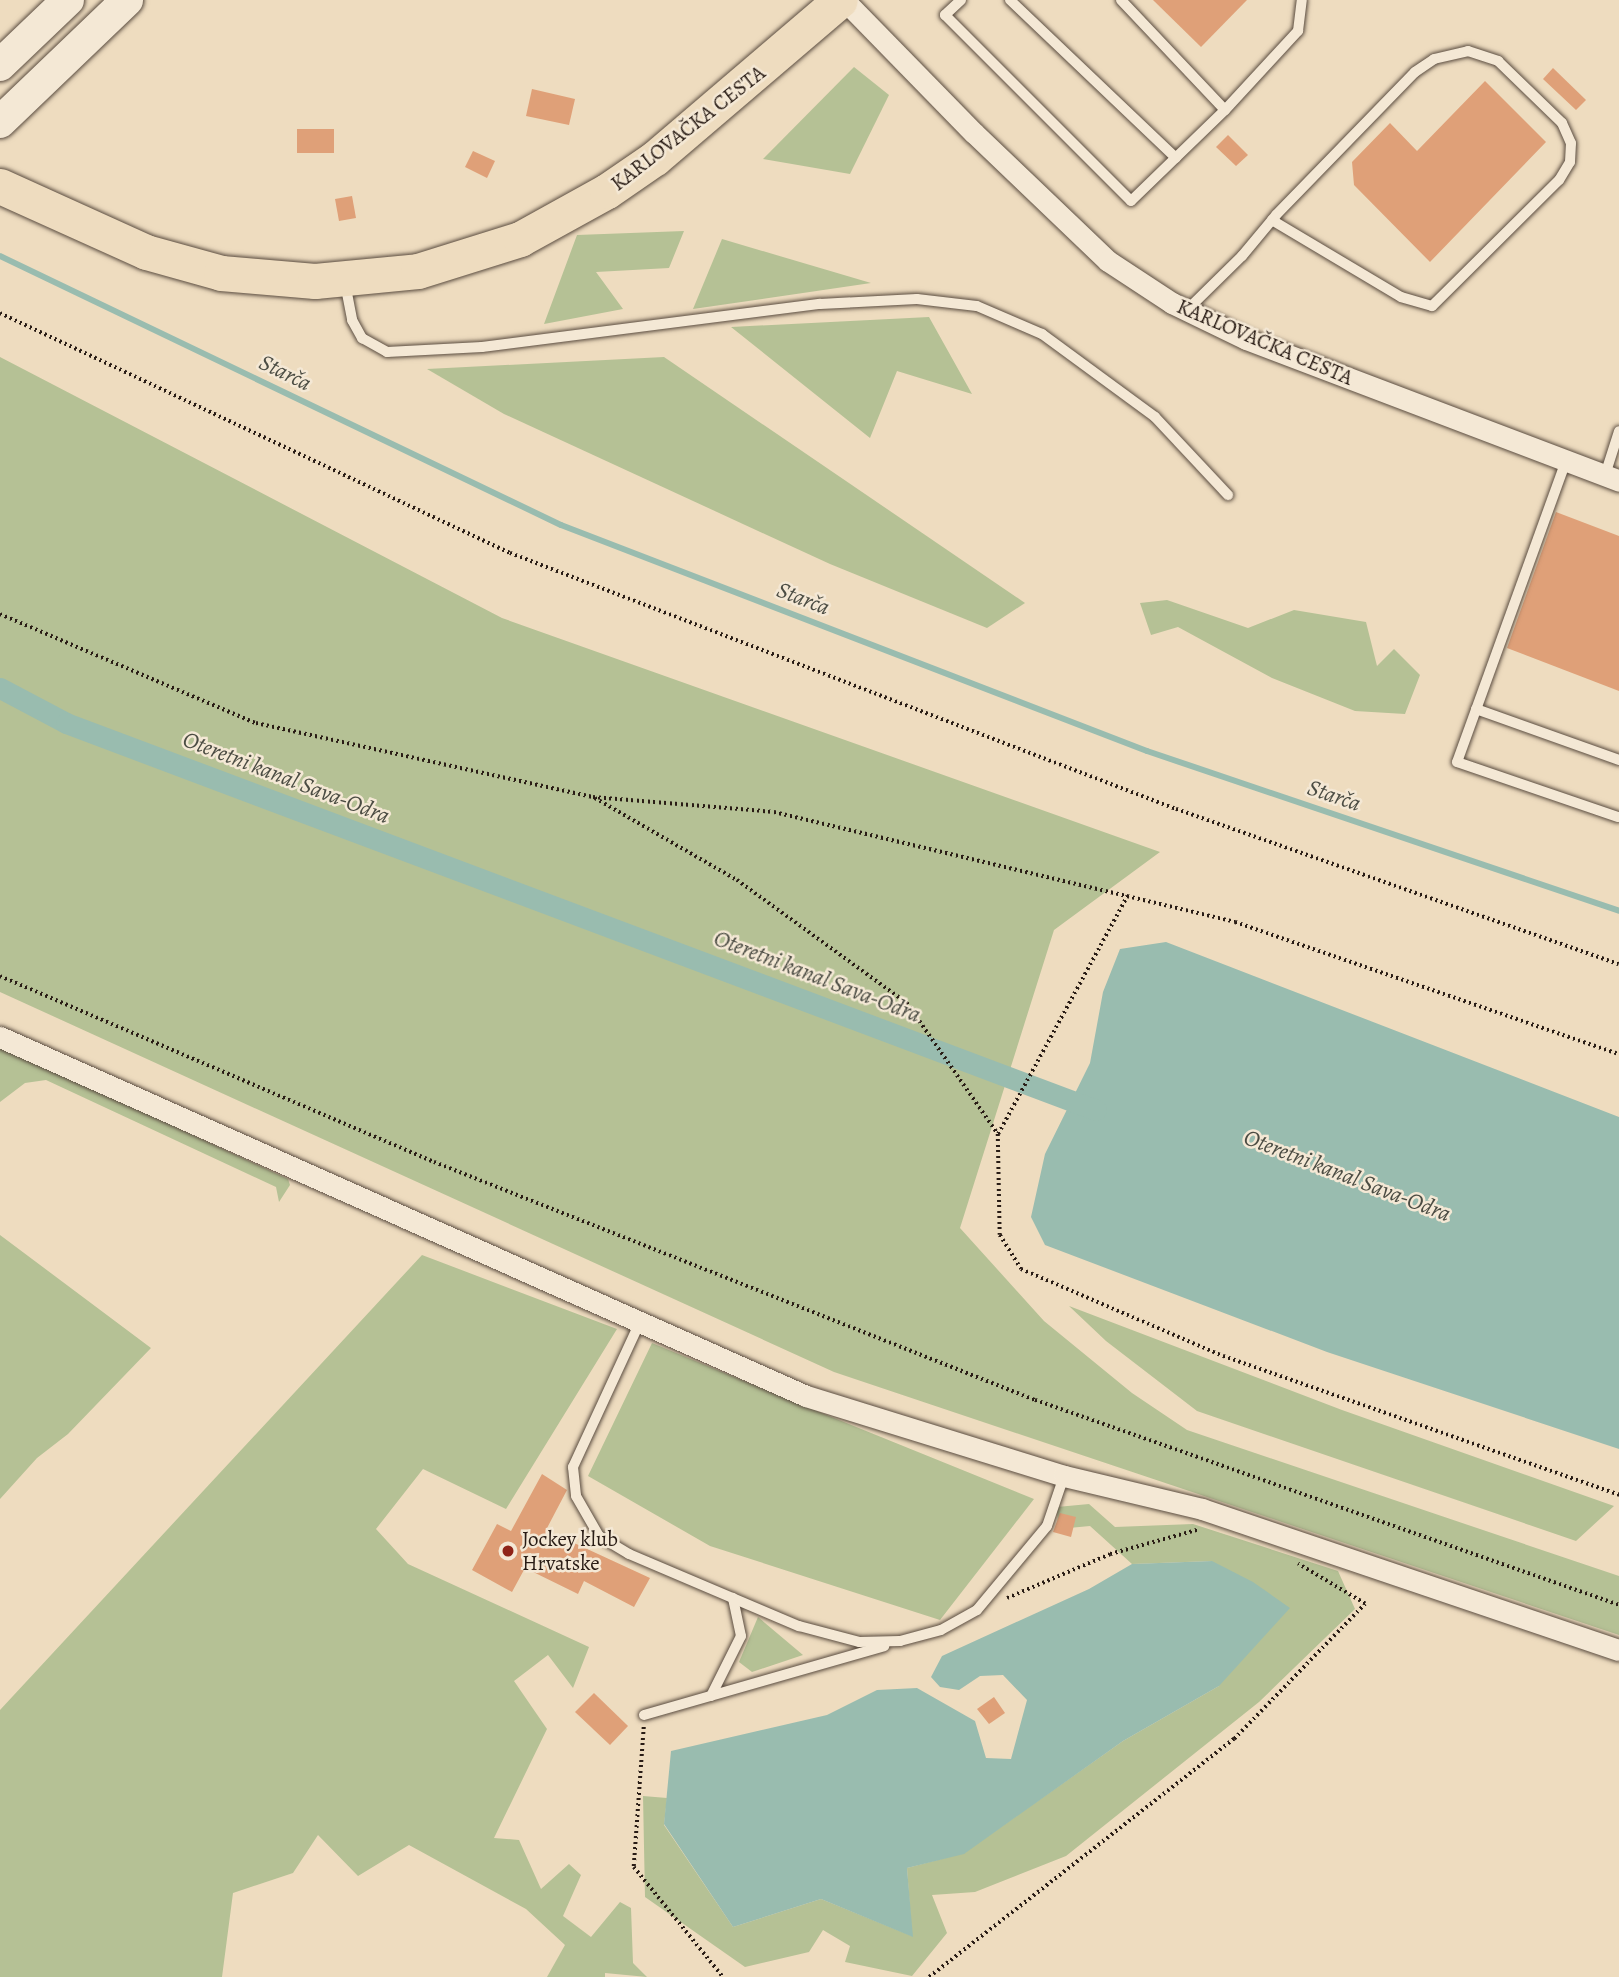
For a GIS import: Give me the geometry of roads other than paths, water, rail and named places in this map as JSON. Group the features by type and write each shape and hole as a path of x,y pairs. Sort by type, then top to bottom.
{"main road":[{"path":"0,65 68,0"},
{"path":"0,122 127,0"},
{"name":"KARLOVAČKA CESTA","path":"0,186 82,226 181,264 267,279 345,280 457,261 520,239 572,212 655,158 842,0"}],"street":[{"name":"KARLOVAČKA CESTA","path":"842,0 974,133 1108,261 1187,310 1259,344 1612,478"},
{"path":"0,1037 806,1396 1064,1476 1202,1509 1619,1650"}],"lane":[{"path":"961,0 945,15 1131,201 1225,110 1298,31 1302,0"},
{"path":"1010,0 1176,158"},
{"path":"1121,0 1225,110"},
{"path":"1187,310 1272,220 1415,72 1445,54 1468,51 1498,61 1562,123 1572,143 1570,162 1559,180 1432,306 1401,297 1272,220"},
{"path":"345,280 349,310 362,338 387,352 482,346 820,304 917,299 977,306 1042,334 1155,417 1228,495"},
{"path":"1612,478 1619,431"},
{"path":"1566,461 1457,762 1618,817"},
{"path":"1476,709 1619,760"},
{"path":"640,1322 573,1467 576,1496 599,1536 629,1554 799,1626 859,1642 900,1641"},
{"path":"645,1715 941,1630 977,1610 1047,1526 1064,1476"},
{"path":"711,1696 741,1636 733,1598"}],"water":[{"path":"1166,942 1619,1117 1619,1449 1327,1352 1045,1245 1031,1217 1045,1154 1090,1063 1103,992 1120,949"},
{"path":"1212,1561 1253,1582 1290,1608 1219,1686 1123,1741 964,1854 907,1868 913,1937 821,1899 733,1927 664,1824 671,1751 827,1715 877,1690 917,1688 975,1721 986,1758 1011,1759 1027,1700 1003,1675 980,1676 959,1690 940,1687 931,1677 942,1656 1089,1589 1132,1564"}],"waterway":[{"name":"Starča","path":"0,256 561,525 1147,751 1619,911"},
{"name":"Oteretni kanal Sava-Odra","path":"0,688 66,723 1096,1110"}],"place":[{"name":"Jockey klub Hrvatske","path":"508,1551"}]}
